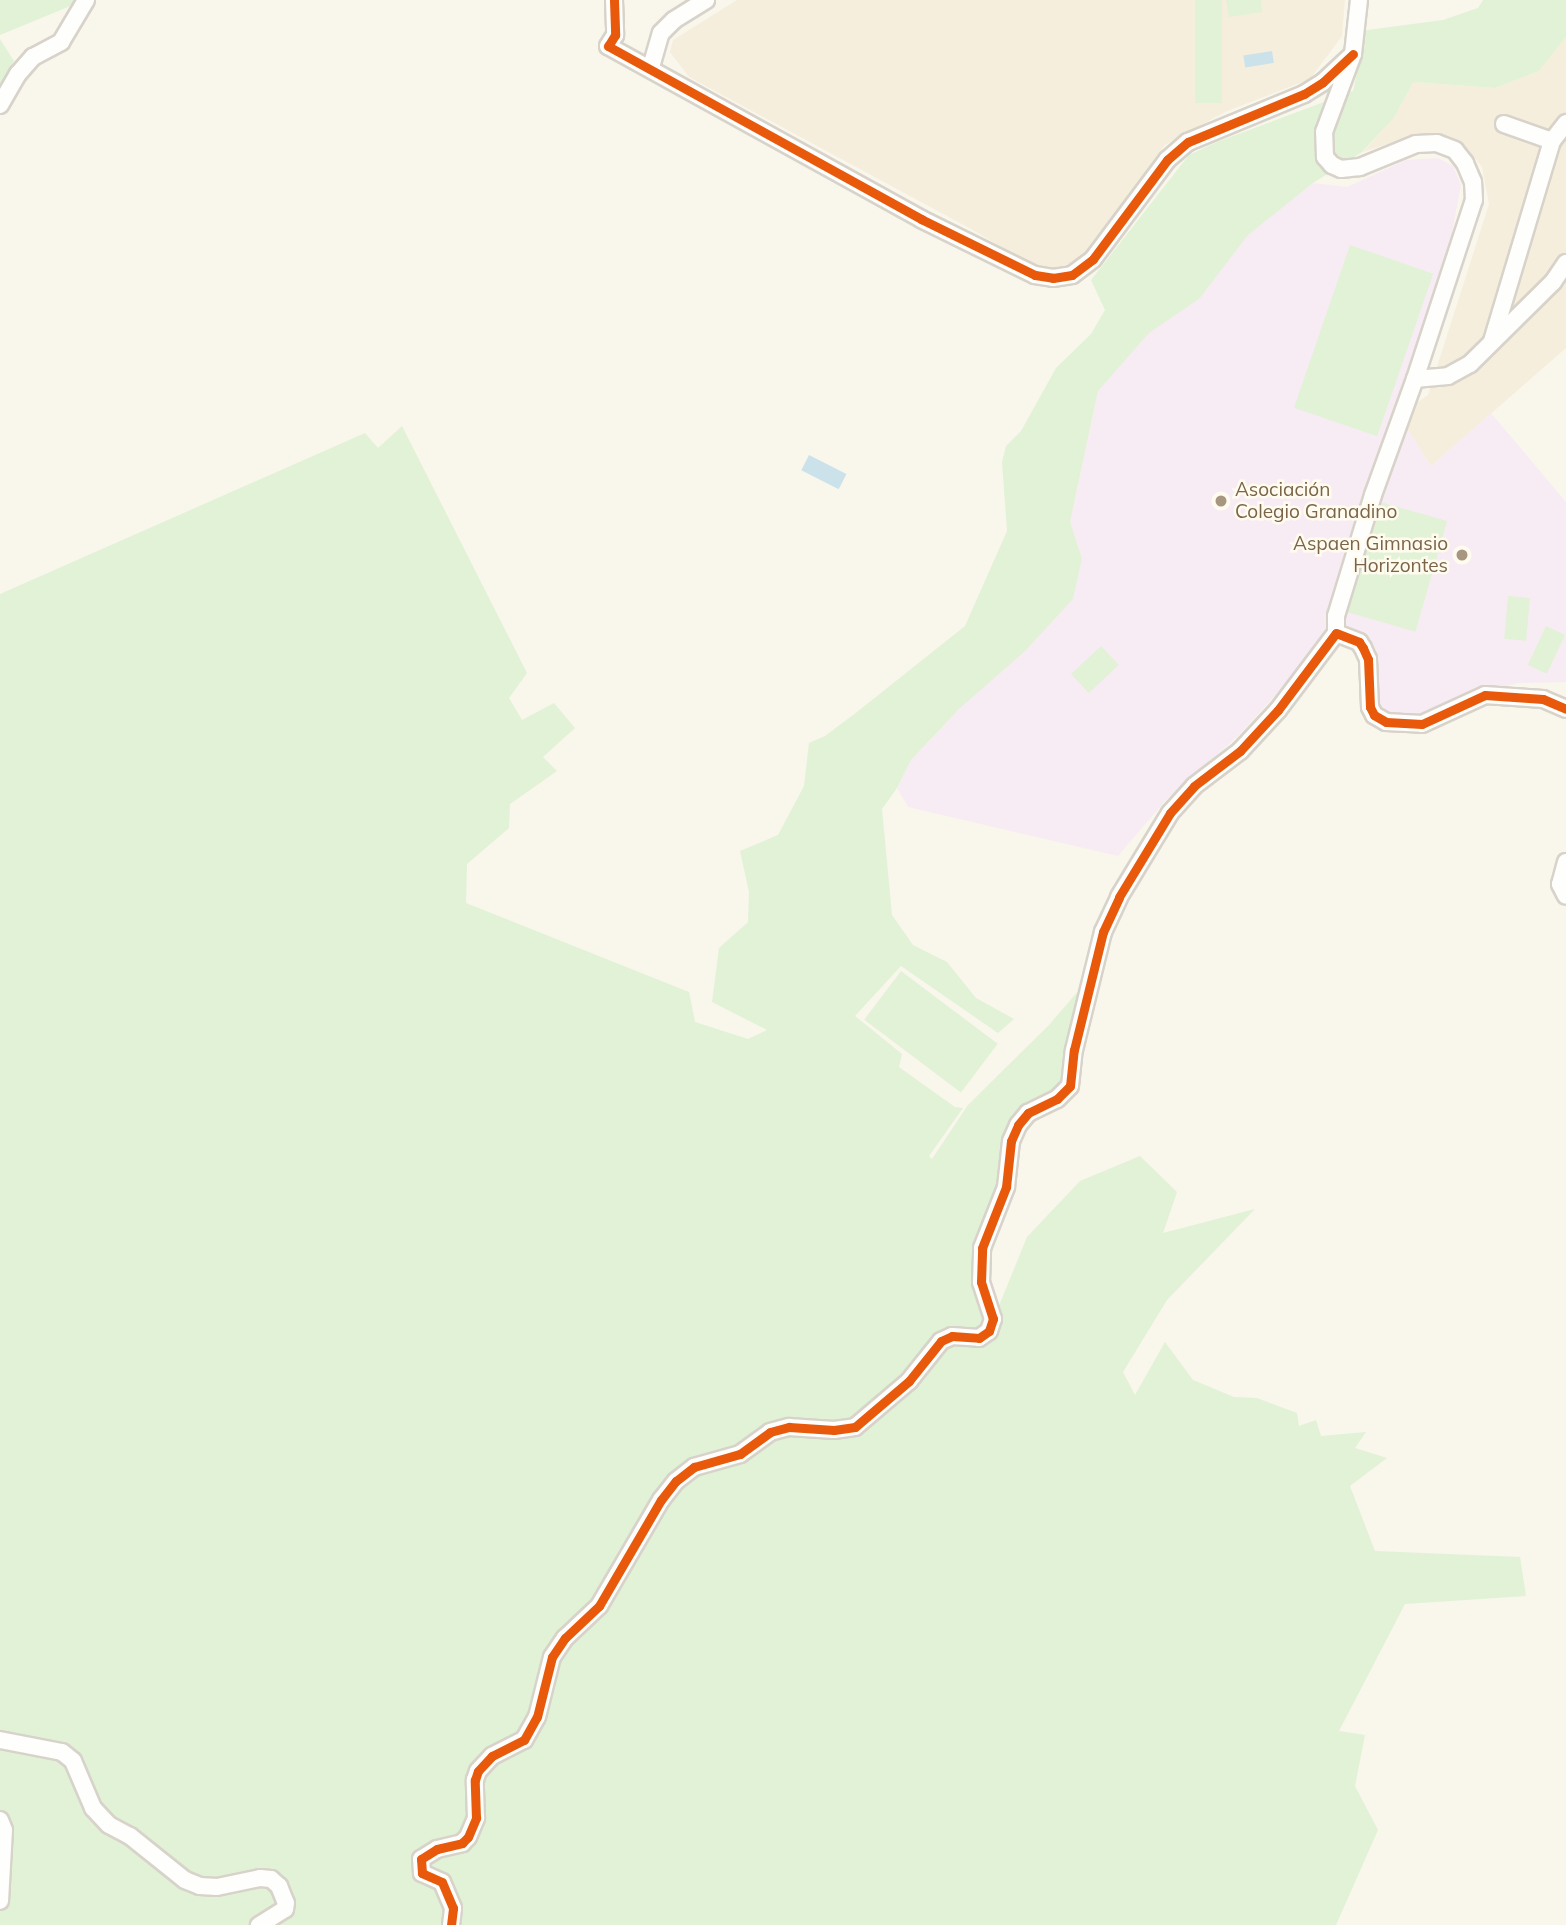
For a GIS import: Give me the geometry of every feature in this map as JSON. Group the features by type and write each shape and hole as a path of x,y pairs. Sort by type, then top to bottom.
{"street":[{"path":"0,105 18,74 33,57 61,42 86,0"},
{"path":"614,0 615,34 608,46 651,67 921,219 1035,275 1053,278 1072,275 1093,259 1167,160 1188,142 1304,94 1323,82 1353,54"},
{"path":"651,67 661,33 674,20 706,0"},
{"path":"452,1925 453,1908 442,1882 422,1873 421,1859 437,1849 462,1843 468,1837 476,1818 475,1780 484,1761 524,1740 537,1717 552,1657 565,1638 599,1606 661,1500 676,1481 694,1467 740,1454 770,1432 789,1427 834,1430 855,1427 909,1381 941,1341 952,1336 979,1338 989,1331 993,1319 981,1282 982,1248 1006,1187 1012,1141 1018,1125 1028,1113 1057,1099 1070,1086 1074,1050 1091,976 1103,932 1119,897 1170,813 1194,786 1240,751 1263,727 1336,634 1336,615 1373,495 1415,379 1474,200 1474,182 1465,163 1455,150 1437,143 1416,144 1360,167 1341,169 1332,165 1322,149 1324,132 1353,54 1359,0"},
{"path":"1492,341 1552,141 1566,123"},
{"path":"1504,124 1552,141"},
{"path":"1415,379 1459,372 1553,282 1566,263"},
{"path":"1336,634 1359,642 1363,648 1368,659 1370,707 1374,715 1386,722 1422,724 1485,695 1543,698 1566,709"},
{"path":"1566,862 1560,884 1566,896"},
{"path":"0,1740 62,1752 73,1761 93,1808 101,1817 185,1880 200,1886 217,1887 260,1878 271,1879 279,1886 286,1903 285,1909 259,1925"},
{"path":"0,1820 4,1845 0,1901"}],"shaded area":[{"path":"737,0 1345,0 1342,36 1310,79 1225,112 1165,145 1089,249 1071,267 1055,269 1032,265 971,229 689,77 670,52 673,40"},
{"path":"1566,37 1566,348 1431,466 1406,427 1418,402 1428,395 1489,204 1482,167 1462,142 1418,134 1363,152 1394,118 1413,82 1495,88 1539,71"},
{"name":"Asociación Colegio Granadino","path":"1438,158 1453,166 1461,185 1452,233 1331,610 1326,640 1238,736 1166,800 1118,856 908,807 897,788 911,760 960,708 1082,558 1070,522 1098,391 1125,343 1217,257 1313,183 1347,187 1406,160"},
{"name":"Aspaen Gimnasio Horizontes","path":"1491,413 1566,502 1566,682 1519,683 1471,694 1412,718 1387,716 1377,705 1375,666 1342,631 1341,608 1392,448 1406,427 1431,466"}],"green space":[{"path":"0,0 85,0 0,35"},
{"path":"1195,0 1222,0 1222,103 1195,103"},
{"path":"1226,0 1261,0 1262,12 1229,17"},
{"path":"1483,0 1566,0 1566,37 1539,71 1495,88 1413,82 1394,118 1362,152 1313,183 1248,235 1199,299 1149,333 1098,391 1070,522 1082,558 1073,599 1025,651 960,708 911,760 897,788 882,809 892,915 913,945 947,962 976,998 1014,1019 998,1033 901,966 855,1016 902,1054 899,1067 955,1107 963,1108 929,1156 932,1159 968,1105 1049,1025 1091,976 1070,1086 1028,1113 982,1248 994,1318 1027,1237 1080,1181 1140,1156 1177,1192 1163,1233 1255,1209 1167,1300 1123,1372 1135,1395 1165,1342 1193,1380 1234,1397 1257,1398 1297,1413 1299,1426 1316,1420 1321,1436 1366,1432 1355,1448 1387,1458 1350,1486 1375,1551 1520,1557 1526,1596 1405,1604 1339,1731 1365,1735 1355,1786 1378,1830 1336,1925 0,1925 0,594 365,433 378,448 402,426 527,673 509,698 522,720 554,703 575,728 543,757 557,771 510,804 509,828 467,864 466,903 689,992 695,1022 748,1039 767,1030 712,1002 719,948 748,922 749,892 740,851 778,835 804,786 809,743 825,736 857,712 965,626 1007,531 1002,462 1006,446 1021,431 1056,368 1091,334 1105,310 1091,280 1189,155 1353,91 1359,63 1360,31 1443,20 1478,8"},
{"path":"0,39 14,61 0,106"},
{"path":"1350,245 1433,274 1377,436 1294,408"},
{"path":"1377,501 1447,521 1415,632 1345,612"},
{"path":"1508,596 1530,598 1526,641 1504,639"},
{"path":"1546,626 1565,635 1547,674 1528,665"},
{"path":"1101,646 1119,665 1089,693 1071,674"},
{"path":"901,971 998,1044 961,1093 864,1020"}],"water":[{"path":"1272,51 1274,63 1245,67 1243,56"},
{"path":"809,455 846,474 839,489 801,470"}],"cycle path":[{"path":"614,0 615,35 608,46 921,219 1035,275 1053,278 1072,275 1093,259 1167,160 1188,142 1304,94 1323,82 1353,54"},
{"path":"451,1925 453,1908 442,1882 422,1873 421,1859 437,1849 462,1843 468,1837 476,1818 475,1780 478,1771 492,1756 524,1740 537,1717 552,1657 565,1638 599,1606 661,1500 676,1481 694,1467 740,1454 770,1432 789,1427 834,1430 855,1427 909,1381 941,1341 952,1336 979,1338 989,1331 993,1319 981,1282 982,1248 1006,1187 1011,1141 1018,1125 1028,1113 1057,1099 1070,1086 1074,1050 1103,932 1119,897 1170,813 1194,786 1240,751 1278,710 1336,633 1359,642 1363,648 1368,659 1370,707 1374,715 1386,722 1422,724 1485,695 1543,699 1566,709"}],"place":[{"name":"Asociación Colegio Granadino","path":"1221,501"},
{"name":"Aspaen Gimnasio Horizontes","path":"1462,555"}]}
